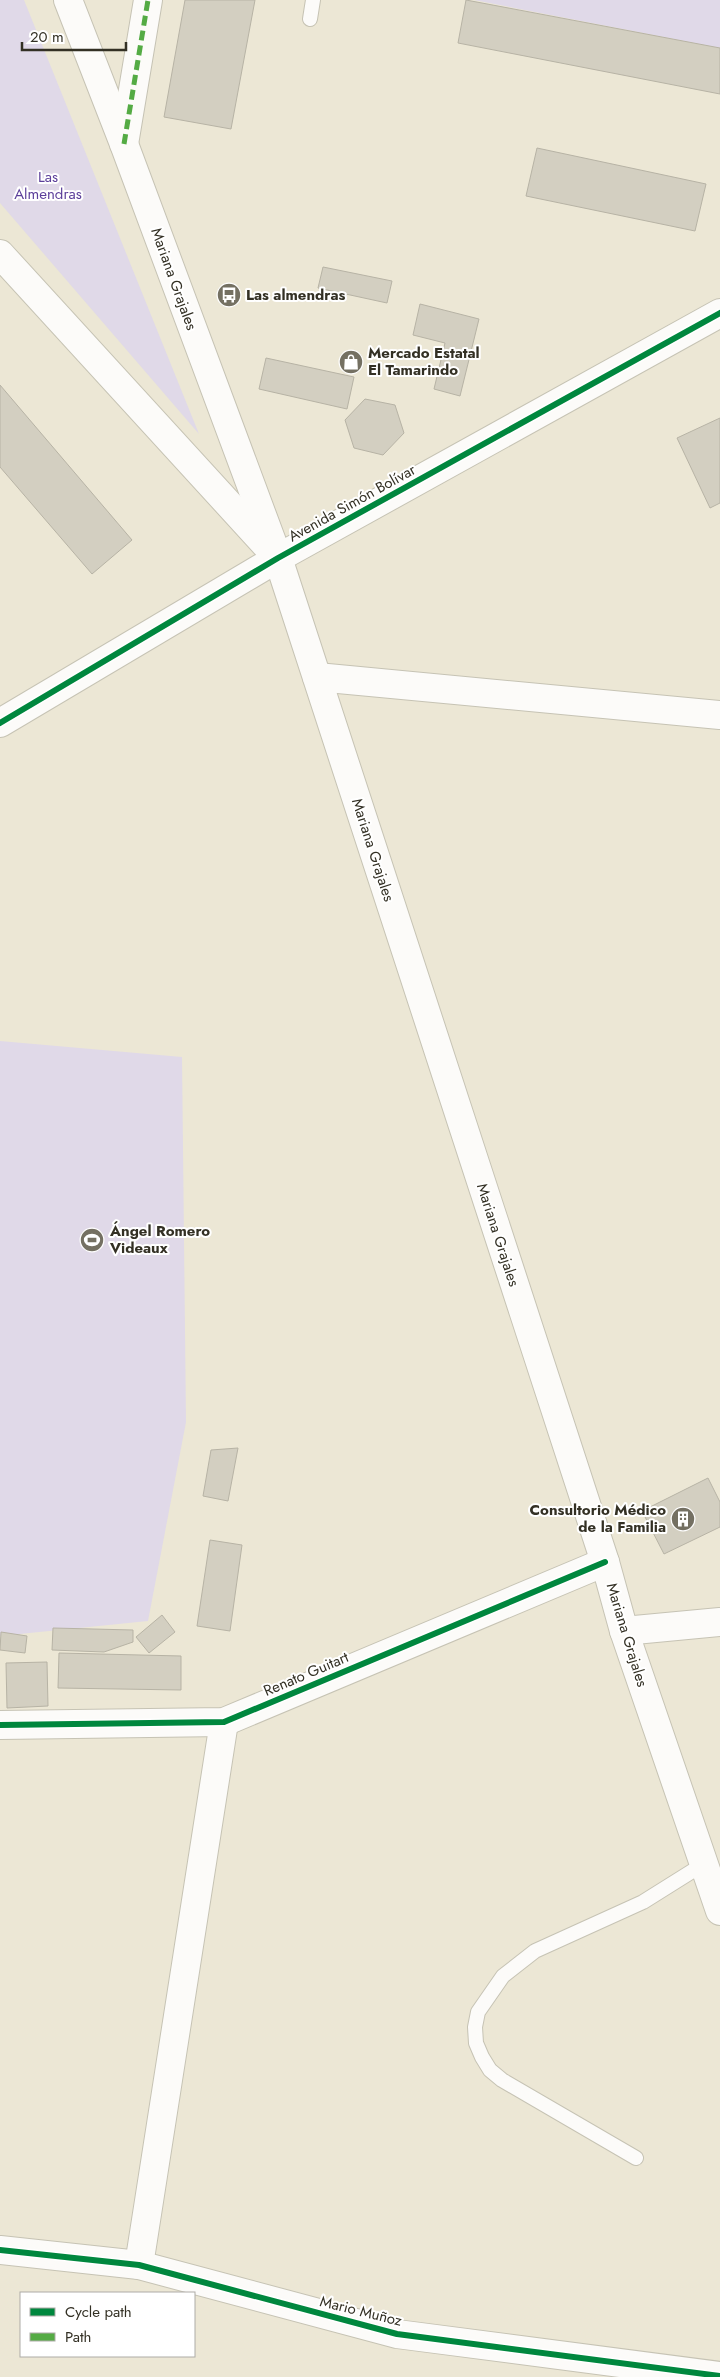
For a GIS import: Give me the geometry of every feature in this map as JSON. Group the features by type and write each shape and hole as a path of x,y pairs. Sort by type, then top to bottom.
{"street":[{"name":"Mariana Grajales","path":"68,0 124,144 278,558 605,1562 624,1631 711,1862 720,1911"},
{"path":"124,144 148,0"},
{"name":"Mariana Grajales","path":"0,254 278,558"},
{"name":"Avenida Simón Bolívar","path":"0,723 278,558 720,313"},
{"path":"317,677 720,715"},
{"name":"Renato Guitart","path":"0,1725 224,1722 605,1562"},
{"path":"624,1631 720,1622"},
{"path":"139,2265 224,1722"},
{"name":"Mario Muñoz","path":"0,2250 139,2265 397,2334 720,2376"}],"lane":[{"path":"310,19 313,0"},
{"path":"636,2158 502,2080 490,2070 476,2043 475,2027 478,2012 503,1976 535,1950 643,1902 711,1862"}],"green space":[{"name":"Las Almendras","path":"0,0 24,0 199,434 0,203"},
{"path":"474,0 720,0 720,48"},
{"name":"Ángel Romero Videaux","path":"0,1041 182,1057 186,1422 148,1621 0,1636"}],"building":[{"path":"185,0 255,0 231,129 164,117"},
{"path":"466,0 720,48 720,94 458,43"},
{"path":"537,148 706,184 695,231 526,196"},
{"path":"323,267 392,281 387,303 318,288"},
{"path":"420,304 479,319 460,396 434,389 445,343 413,335"},
{"path":"266,358 354,377 347,409 259,389"},
{"path":"0,385 132,540 92,574 0,467"},
{"path":"365,399 395,405 404,433 383,455 354,448 345,420"},
{"path":"720,418 720,503 710,508 677,438"},
{"path":"238,1448 228,1501 203,1496 211,1450"},
{"name":"Consultorio Médico de la Familia","path":"708,1478 720,1502 720,1527 664,1554 642,1511"},
{"path":"210,1540 242,1545 230,1631 197,1626"},
{"path":"162,1615 175,1632 149,1653 136,1637"},
{"path":"53,1628 133,1630 133,1642 104,1652 52,1650"},
{"path":"1,1632 27,1636 25,1653 0,1650"},
{"path":"59,1653 181,1656 181,1690 58,1688"},
{"path":"47,1662 48,1706 7,1708 6,1663"}],"marked path":[{"path":"124,144 148,0"}],"cycle path":[{"path":"0,723 278,558 720,313"},
{"path":"0,1725 224,1722 605,1562"},
{"path":"0,2250 139,2265 397,2334 720,2376"}],"place":[{"name":"Las almendras","path":"229,295"},
{"name":"Mercado Estatal El Tamarindo","path":"351,362"},
{"name":"Ángel Romero Videaux","path":"92,1240"},
{"name":"Consultorio Médico de la Familia","path":"683,1519"}]}
